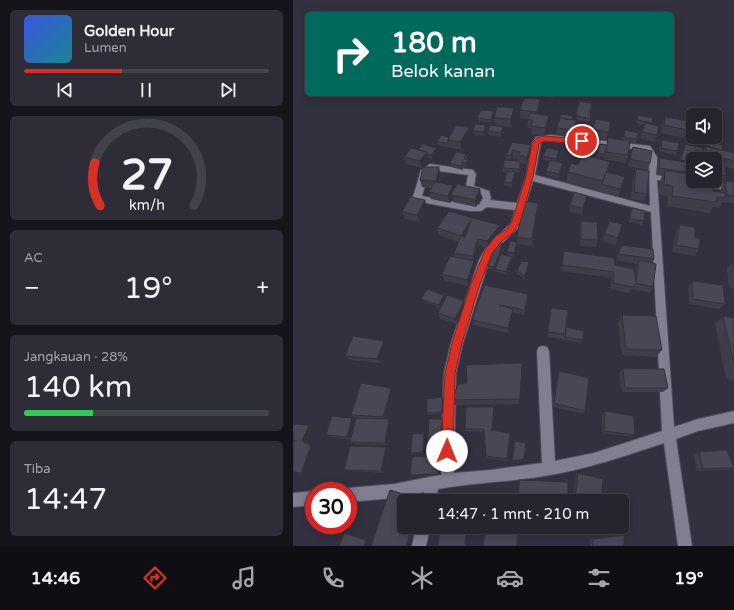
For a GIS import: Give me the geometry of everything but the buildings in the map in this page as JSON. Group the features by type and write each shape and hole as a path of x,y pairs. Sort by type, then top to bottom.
{"street":[{"path":"447,481 450,373 457,343 476,284 489,251 499,238 515,225 529,177 536,143 539,139 551,138 647,148 653,154 654,210 665,392 669,435 685,546"},
{"path":"430,167 470,172 472,174 470,187 474,190 486,193 487,198 485,203 481,208 469,208 418,199 417,197 425,170 430,167"},
{"path":"653,176 734,188"},
{"path":"529,177 654,210"},
{"path":"485,203 519,207"},
{"path":"543,351 549,469"},
{"path":"357,494 394,491 447,481 549,469 594,460 698,425 734,417"},
{"path":"431,494 433,483"},
{"path":"293,500 305,499"},
{"path":"419,546 422,534"}],"route":[{"path":"447,451 450,373 457,343 485,260 489,251 499,238 510,231 515,225 538,140 551,138 582,141"}]}
